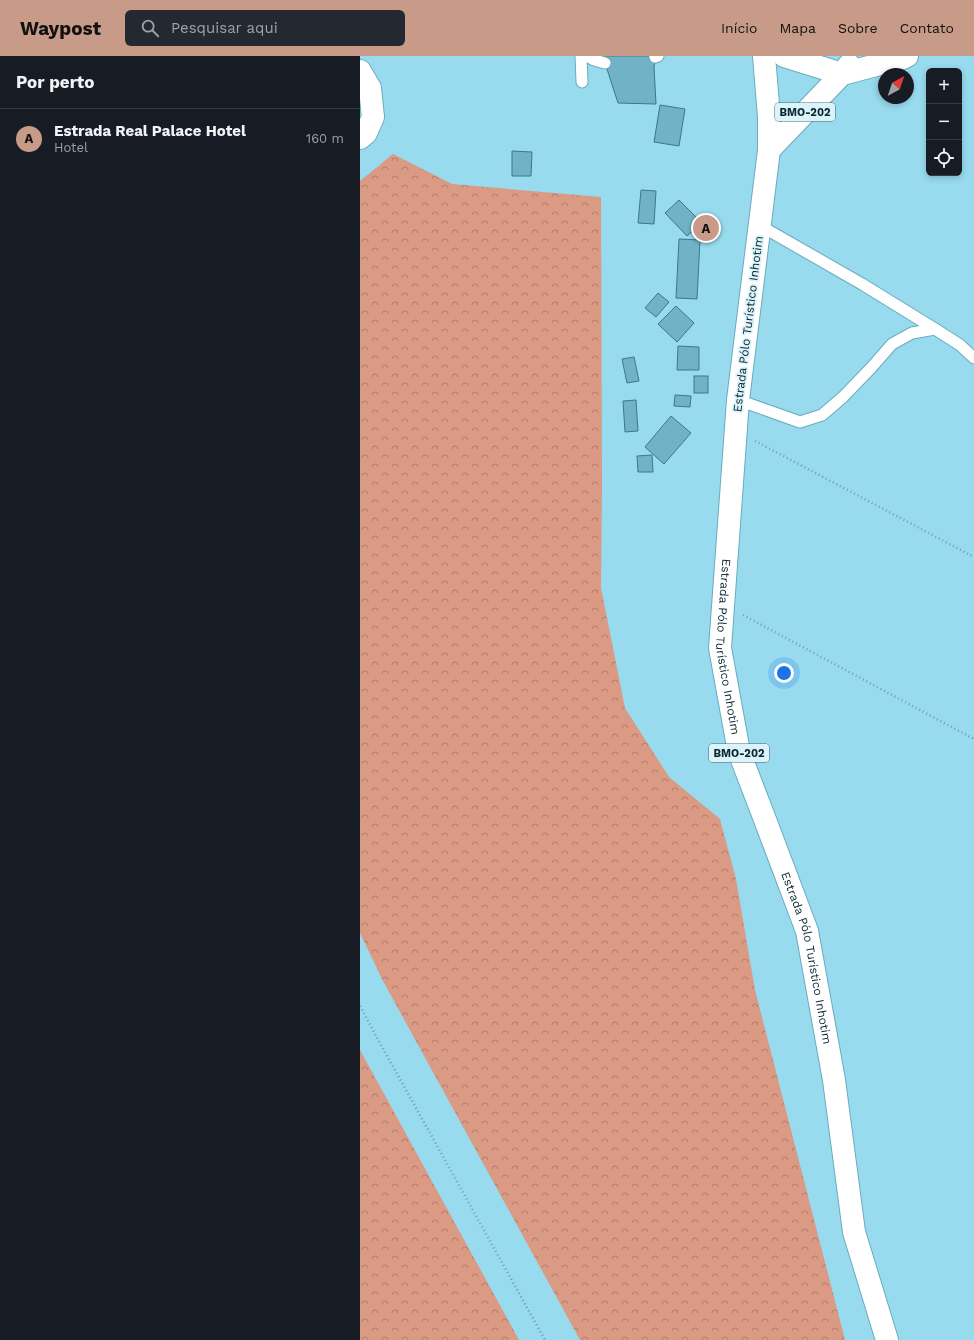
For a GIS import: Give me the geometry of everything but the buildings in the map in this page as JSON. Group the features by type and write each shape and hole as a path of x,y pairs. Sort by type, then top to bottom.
{"main road":[{"name":"Estrada Pólo Turístico Inhotim","path":"764,56 769,117 769,150 738,400 720,648 739,752 807,931 834,1080 854,1232 887,1340"},
{"path":"784,56 842,74 907,56"},
{"path":"842,74 849,65 853,56"},
{"path":"360,71 370,88 373,117 363,135"},
{"name":"BMO-202","path":"769,150 842,74"}],"lane":[{"path":"581,56 582,82"},
{"path":"587,56 605,63"},
{"path":"759,225 862,284 935,329 960,345 974,358"},
{"path":"738,400 800,422 822,415 871,368 892,344 912,333 935,329"}],"path":[{"path":"736,431 974,557"},
{"path":"723,604 974,739"},
{"path":"360,1006 545,1340"}],"green space":[{"path":"393,154 452,184 601,197 601,588 625,708 669,777 720,819 736,879 755,990 845,1340 580,1340 383,981 360,933 360,181"},
{"path":"360,1050 519,1340 360,1340"}],"place":[{"name":"Estrada Real Palace Hotel","path":"706,228"}]}
